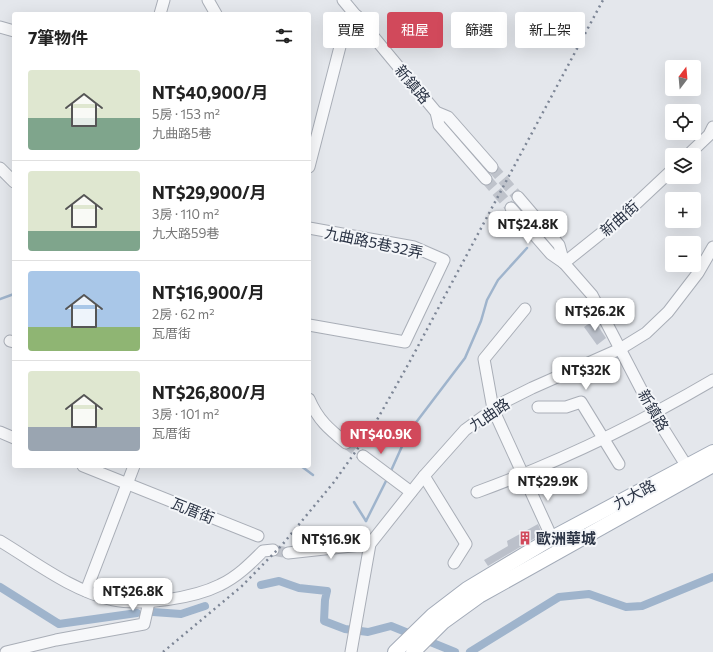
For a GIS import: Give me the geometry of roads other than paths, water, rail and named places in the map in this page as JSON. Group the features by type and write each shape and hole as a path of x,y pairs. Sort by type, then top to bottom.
{"main road":[{"name":"九大路","path":"438,619 690,471 713,452"},
{"name":"九大路","path":"438,619 468,588 552,538 690,471 713,466"},
{"path":"397,650 438,619"},
{"path":"413,652 438,619"}],"street":[{"path":"161,12 164,0"},
{"path":"208,0 215,12"},
{"name":"新鎮路","path":"343,0 354,12"},
{"path":"0,27 12,30"},
{"name":"新鎮路","path":"379,43 436,112 439,125 486,179"},
{"path":"311,149 339,48"},
{"name":"新鎮路","path":"436,112 448,117 492,168"},
{"path":"695,148 708,135 713,127"},
{"path":"0,168 12,180"},
{"name":"新曲街","path":"564,263 624,215 665,177"},
{"name":"新鎮路","path":"518,197 559,245 564,263"},
{"name":"新鎮路","path":"511,208 551,254 564,263 592,295 654,414 690,471"},
{"name":"九曲路5巷32弄","path":"311,228 414,247 444,260 405,342 311,325"},
{"name":"九曲路","path":"351,652 370,544 424,476 465,430 493,409 532,388 620,349 646,333 668,312 698,273 713,246"},
{"path":"525,309 484,359 493,409 552,538"},
{"path":"477,492 523,475 604,439 654,414 713,380"},
{"path":"538,407 566,407 581,402 619,464"},
{"path":"311,404 316,415 325,426 346,443"},
{"path":"0,432 12,437"},
{"path":"363,456 411,492"},
{"name":"瓦厝街","path":"88,468 258,536"},
{"path":"86,591 133,468"},
{"path":"424,476 466,544 454,563"},
{"path":"0,541 86,591 113,600 149,602 181,598 220,585 249,566 263,551 273,550"},
{"path":"288,553 370,544"},
{"path":"6,652 56,640 144,624 149,602"}],"waterway":[{"path":"390,473 408,433 465,358 481,321 487,300 498,280 527,248"},
{"path":"0,299 12,295"},
{"path":"304,468 313,475"},
{"path":"366,521 388,477"},
{"path":"354,502 366,521"},
{"path":"470,652 559,597 589,594 626,607 642,606 713,577"},
{"path":"261,585 279,581 299,588 327,591 324,621 345,629 368,632 391,626 455,652"},
{"path":"0,587 59,624 137,613"},
{"path":"153,612 181,614 205,606"}],"tunnel":[{"path":"492,167 518,197"},
{"path":"486,179 511,208"},
{"path":"346,443 363,456"},
{"path":"273,550 288,553"}],"railway":[{"path":"163,652 242,586 282,545 334,482 373,427 409,363 603,0"}],"place":[{"name":"歐洲華城","path":"525,538"}]}
